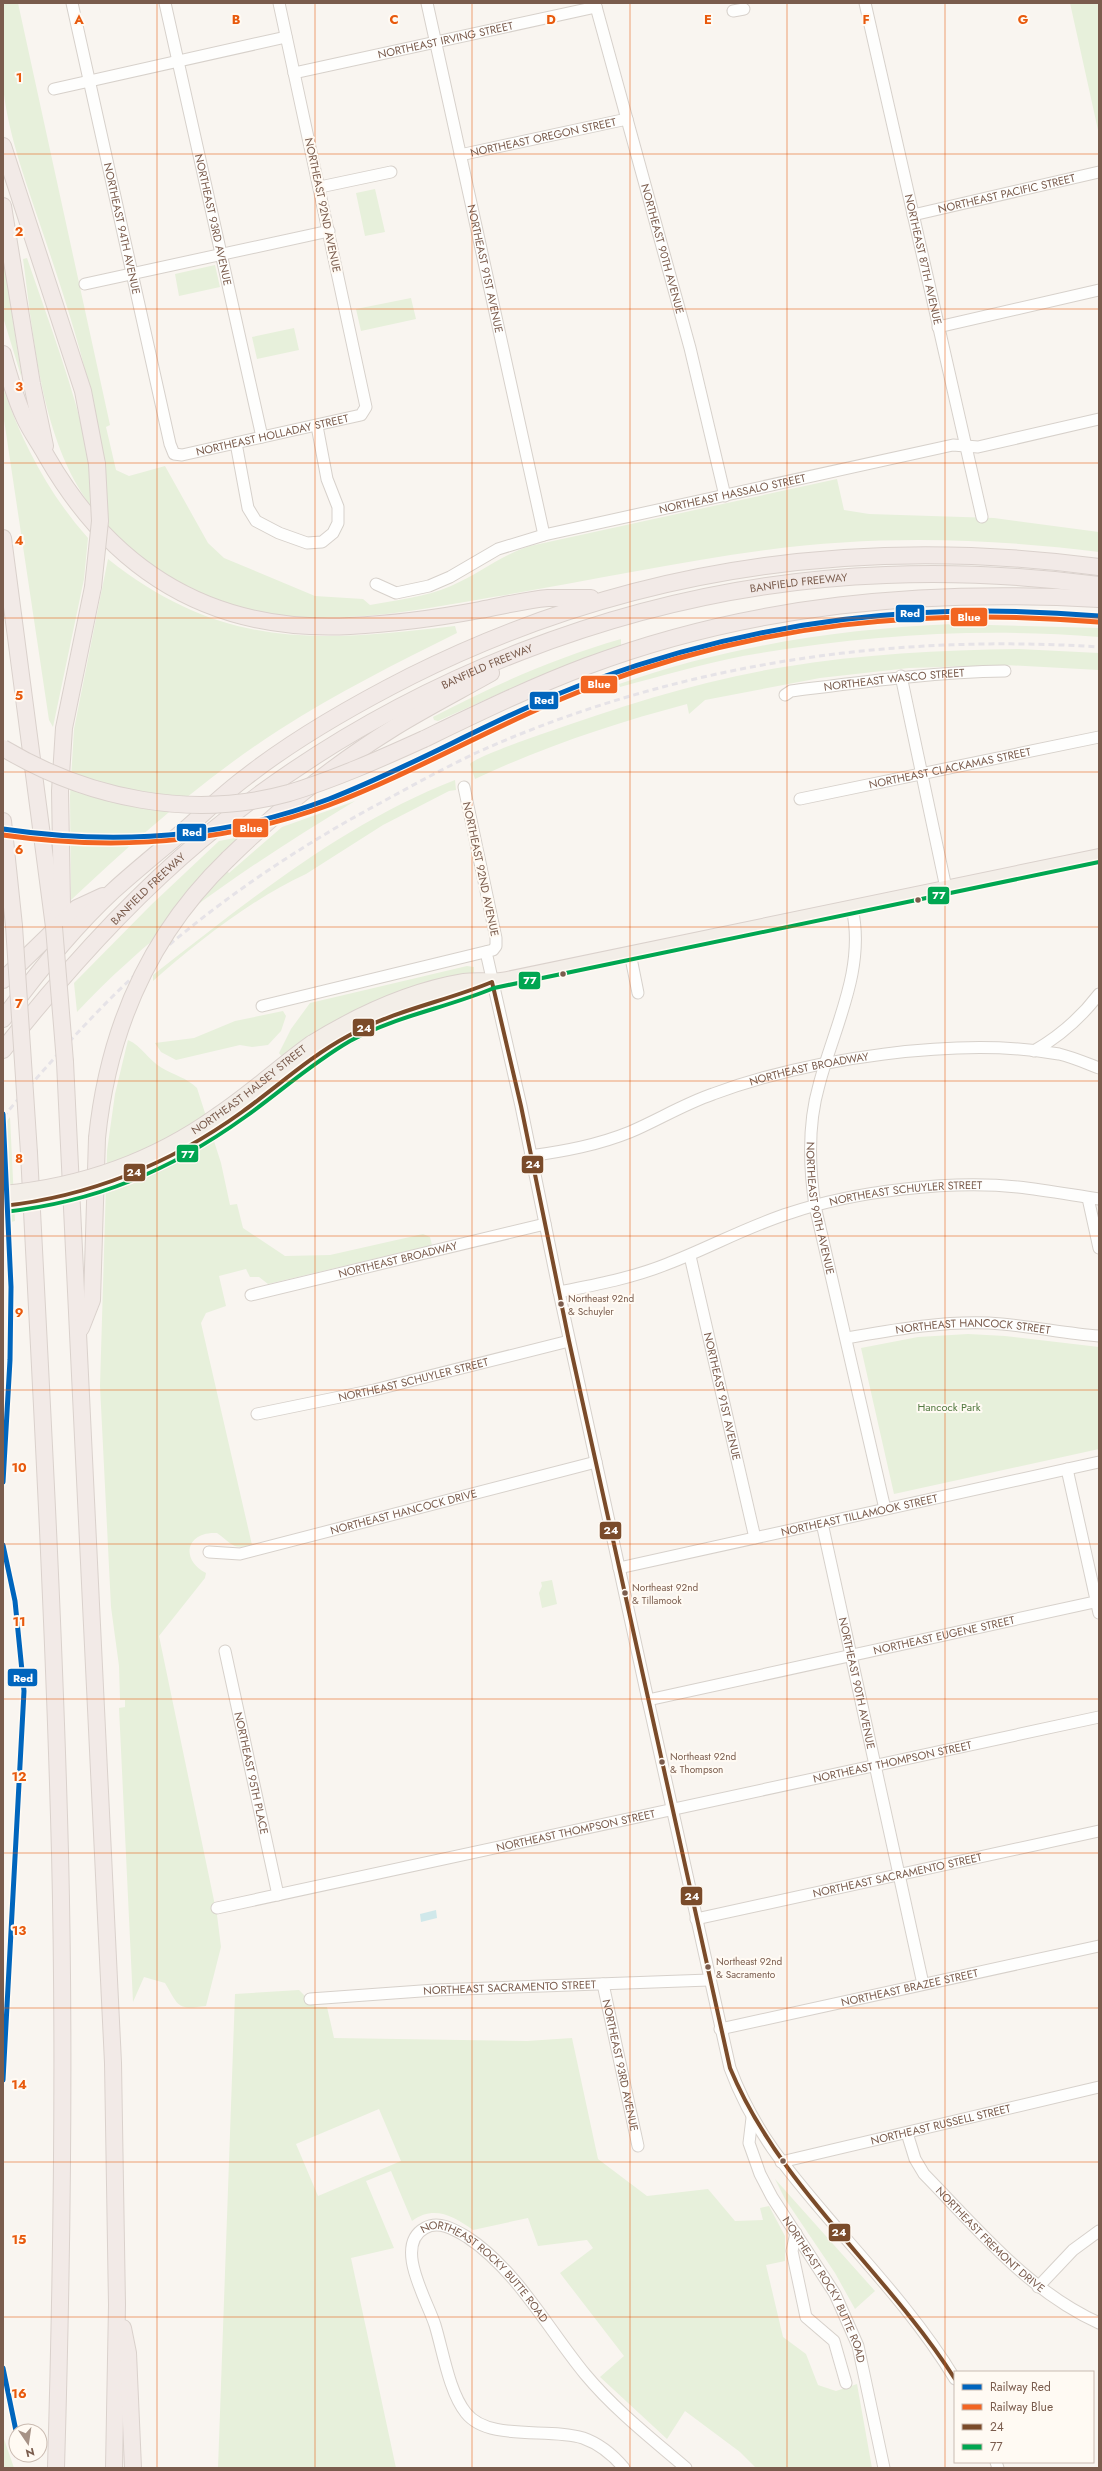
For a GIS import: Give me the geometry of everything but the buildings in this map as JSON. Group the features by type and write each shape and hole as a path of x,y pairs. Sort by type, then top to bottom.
{"highway":[{"path":"3,146 83,391 97,464 100,521 93,587 64,728 60,791 62,904 54,927"},
{"path":"3,206 32,384 48,457"},
{"path":"3,354 25,421 72,499 103,535 127,557 168,585 187,595 241,616 294,625 349,626 445,616 546,598 604,598"},
{"path":"3,538 18,643 48,891 54,927 67,1113 79,1334 113,2063 117,2305 114,2468"},
{"name":"BANFIELD FREEWAY","path":"3,1019 59,949 112,892 245,778 333,718 393,685 457,654 527,625 604,598 666,583 738,569 847,557 973,555 1031,559 1099,567"},
{"name":"BANFIELD FREEWAY","path":"3,1050 74,965 121,914 174,864 228,818 285,776 375,720 441,686 532,648 616,620 670,605 740,591 813,580 884,575 956,574 1028,577 1099,586"},
{"path":"3,748 60,777 108,793 174,804 217,805 288,793 363,766 546,682 589,665 678,637 760,617 854,602 956,595 1042,596 1099,599"},
{"path":"79,1334 92,1300 97,1138 101,1102 115,1042 143,972 160,941 190,899 228,859 280,811 369,744 532,648"},
{"path":"3,821 14,926 29,1153 51,1606 60,1855 62,2166 56,2468"},
{"path":"3,980 77,908 112,892"},
{"path":"117,2305 128,2353 133,2468"}],"main road":[{"name":"NORTHEAST HALSEY STREET","path":"3,1193 35,1190 78,1181 113,1170 182,1138 217,1116 314,1049 354,1019 404,998 466,981 492,982 1099,856"},
{"name":"NORTHEAST HALSEY STREET","path":"3,1206 81,1193 136,1174 170,1158 224,1125 314,1049"}],"street":[{"name":"NORTHEAST 94TH AVENUE","path":"72,3 132,274 174,454"},
{"name":"NORTHEAST 93RD AVENUE","path":"165,3 223,255 262,437"},
{"name":"NORTHEAST 92ND AVENUE","path":"278,3 320,188 366,407"},
{"name":"NORTHEAST 91ST AVENUE","path":"427,3 544,535"},
{"name":"NORTHEAST 87TH AVENUE","path":"865,3 982,517"},
{"name":"NORTHEAST IRVING STREET","path":"294,73 595,5"},
{"name":"NORTHEAST 90TH AVENUE","path":"595,5 690,348 725,496"},
{"path":"733,11 744,9"},
{"path":"54,89 286,37"},
{"name":"NORTHEAST OREGON STREET","path":"460,155 627,119"},
{"path":"320,188 391,172"},
{"name":"NORTHEAST PACIFIC STREET","path":"913,215 1099,172"},
{"path":"85,284 223,255 329,230"},
{"path":"938,327 1099,290"},
{"name":"NORTHEAST HOLLADAY STREET","path":"174,454 182,455 317,426 361,415 366,407"},
{"name":"NORTHEAST HASSALO STREET","path":"376,584 396,593 429,586 450,577 498,550 544,535 953,446 978,447 1099,419"},
{"path":"236,443 248,508 256,522 279,533 307,543 322,542 333,533 338,523 338,507 327,479 317,426"},
{"name":"NORTHEAST WASCO STREET","path":"785,695 791,691 901,676 948,672 1005,671"},
{"path":"901,676 946,888"},
{"name":"NORTHEAST CLACKAMAS STREET","path":"800,799 1099,737"},
{"name":"NORTHEAST 92ND AVENUE","path":"464,787 496,938 496,946 486,952 492,982 522,1106 530,1156 569,1341 709,1980 730,2068 752,2118 770,2148 905,2308 954,2378"},
{"name":"NORTHEAST 90TH AVENUE","path":"852,908 857,934 853,967 842,1012 825,1064 815,1106 811,1147 815,1206 885,1509"},
{"path":"262,1006 486,952"},
{"path":"630,953 638,994"},
{"path":"1034,1051 1062,1034 1079,1018 1099,994"},
{"name":"NORTHEAST BROADWAY","path":"530,1156 574,1150 600,1143 732,1087 825,1064 900,1054 949,1050 1034,1051 1060,1054 1099,1068"},
{"name":"NORTHEAST SCHUYLER STREET","path":"559,1292 638,1274 690,1256 748,1228 815,1206 883,1193 962,1186 1017,1187 1094,1198"},
{"path":"1094,1198 1099,1248"},
{"name":"NORTHEAST BROADWAY","path":"250,1295 545,1224"},
{"name":"NORTHEAST 91ST AVENUE","path":"690,1256 755,1538"},
{"name":"NORTHEAST HANCOCK STREET","path":"846,1338 910,1327 962,1323 1016,1325 1099,1336"},
{"name":"NORTHEAST SCHUYLER STREET","path":"257,1414 374,1390 569,1341"},
{"name":"NORTHEAST HANCOCK DRIVE","path":"209,1552 240,1554 596,1462"},
{"name":"NORTHEAST TILLAMOOK STREET","path":"619,1568 1099,1462"},
{"path":"1067,1468 1098,1605"},
{"name":"NORTHEAST 90TH AVENUE","path":"822,1523 923,1984"},
{"name":"NORTHEAST EUGENE STREET","path":"648,1700 851,1655 1098,1605"},
{"name":"NORTHEAST 95TH PLACE","path":"225,1650 278,1895"},
{"name":"NORTHEAST THOMPSON STREET","path":"217,1908 1099,1717"},
{"name":"NORTHEAST SACRAMENTO STREET","path":"696,1919 1099,1831"},
{"name":"NORTHEAST BRAZEE STREET","path":"720,2029 1099,1946"},
{"name":"NORTHEAST SACRAMENTO STREET","path":"310,1999 435,1990 709,1980"},
{"name":"NORTHEAST 93RD AVENUE","path":"603,1984 638,2146"},
{"name":"NORTHEAST RUSSELL STREET","path":"781,2162 1099,2087"},
{"name":"NORTHEAST ROCKY BUTTE ROAD","path":"752,2118 749,2142 754,2160 772,2197 835,2294 855,2337 864,2367 884,2468"},
{"name":"NORTHEAST FREMONT DRIVE","path":"907,2133 915,2159 924,2174 1017,2268 1038,2287 1068,2307 1099,2323"},
{"name":"NORTHEAST ROCKY BUTTE ROAD","path":"624,2468 607,2451 583,2438 551,2433 492,2428 476,2422 465,2411 455,2392 411,2259 412,2241 421,2231 436,2225 450,2228 468,2238 491,2257 514,2282 597,2387 629,2419 686,2468"},
{"path":"1038,2287 1073,2250 1099,2231"},
{"path":"796,2234 792,2251 806,2317 834,2341 846,2384"}],"green space":[{"path":"3,3 18,3 110,425 106,427 116,470 129,476 165,466 208,543 224,558 315,596 363,599 370,605 411,598 441,590 461,581 509,554 530,546 837,479 844,510 869,514 994,518 1099,532 1099,552 1016,544 933,540 891,540 808,545 698,560 425,609 356,617 322,618 287,616 253,610 219,601 188,588 146,562 107,531 106,493 102,456 88,383 79,347 57,275 14,143 5,104 2,75"},
{"path":"1070,3 1099,3 1098,130"},
{"path":"375,189 385,232 365,236 356,193"},
{"path":"3,258 21,372 21,376 3,317"},
{"path":"27,258 76,404 90,466 93,505 91,506 74,480 61,451 50,420 42,388 31,322 23,259"},
{"path":"215,265 220,287 179,296 175,274"},
{"path":"411,298 416,319 361,331 356,309"},
{"path":"294,328 299,350 257,359 252,337"},
{"path":"3,388 19,429 38,467 49,486 88,538 84,579 53,727 49,720 3,413"},
{"path":"108,559 150,589 191,610 232,624 273,633 315,636 359,635 455,626 457,633 345,691 301,716 251,749 171,810 71,900 70,796 74,729"},
{"path":"953,624 1099,628 1099,637 1054,634 965,633 876,638 743,656 697,666 620,687 619,684 701,659 784,642 867,630"},
{"path":"621,639 621,645 532,679 438,721 434,720 433,717 525,673 596,646"},
{"path":"1019,649 1099,653 1099,670 1005,665 909,668 820,678 705,700 689,714 687,704 633,719 553,746 475,779 470,764 482,757 504,748 602,714 662,695 753,672 872,656 960,650"},
{"path":"455,780 456,790 449,791 383,825 306,874 246,908 206,937 153,981 153,975 260,893 297,867 373,819 413,798"},
{"path":"355,801 237,876 181,918 153,940 77,1012 74,983 151,905 219,841 240,837 216,860 229,873 282,827"},
{"path":"467,966 474,967 474,974 283,1058 279,1053 291,1029 310,1003"},
{"path":"283,1011 286,1016 281,1031 268,1045 252,1047 240,1045 176,1060 161,1052 155,1043 194,1038 235,1021"},
{"path":"128,1040 137,1046 157,1065 185,1079 197,1088 221,1163 230,1205 237,1204 243,1228 285,1256 330,1255 423,1234 430,1237 432,1245 268,1284 259,1277 250,1277 246,1269 219,1276 226,1306 206,1313 201,1323 252,1545 240,1547 233,1545 217,1533 199,1536 193,1541 190,1547 192,1561 197,1567 206,1573 205,1578 159,1636 217,1915 221,1947 206,2006 196,2007 184,2007 180,2005 176,2002 165,1983 144,1977 133,2002 119,1708 125,1707 125,1700 120,1700 119,1666 111,1607 100,1386 107,1151 115,1094"},
{"path":"10,1117 15,1221 3,1224 3,1126"},
{"name":"Hancock Park","path":"968,1334 1005,1336 1099,1347 1099,1449 894,1494 861,1348 918,1337"},
{"path":"552,1580 557,1604 542,1608 539,1593 542,1586 541,1582"},
{"path":"299,1990 316,2007 327,2007 334,2038 527,2041 572,2038 598,2159 647,2196 708,2189 735,2221 763,2220 760,2208 769,2206 785,2236 785,2261 766,2265 783,2337 806,2354 818,2385 836,2391 857,2384 872,2468 756,2468 740,2452 685,2411 667,2439 600,2377 624,2356 560,2273 593,2248 587,2240 538,2246 528,2218 473,2230 458,2220 443,2214 428,2214 420,2216 412,2221 391,2171 366,2181 394,2248 351,2258 396,2468 218,2468 235,1994","holes":["379,2109 401,2161 318,2196 296,2144"]},
{"path":"775,2179 875,2291 855,2309 835,2273 785,2199"},
{"path":"3,2436 8,2451 8,2463 12,2463 14,2468 3,2468"}],"water":[{"path":"436,1910 437,1918 421,1922 420,1914"}],"railway":[{"path":"3,1117 56,1056 112,997 142,968 207,914 276,865 347,821 407,788 478,752 552,722 627,697 704,677 782,662 861,651 940,645 1020,644 1099,647"}],"rail line":[{"name":"Red","path":"3,829 86,837 127,837 168,835 249,823 329,799 396,770 560,693 594,680 657,659 719,642 781,629 843,620 906,614 969,611 1033,612 1099,616"},
{"name":"Blue","path":"3,835 86,843 168,841 209,836 289,818 362,792 527,714 594,686 656,665 718,648 780,635 842,625 905,619 968,617 1033,618 1098,622"},
{"name":"Red","path":"3,1114 11,1287 10,1360 3,1482"},
{"name":"Red","path":"3,1545 15,1601 24,1691 3,2080"},
{"name":"Red","path":"3,2368 14,2423"}],"transit line":[{"name":"77","path":"4,1212 70,1201 100,1192 160,1168 217,1136 245,1117 322,1059 350,1041 385,1025 494,988 1099,862"},
{"name":"24","path":"492,982 521,1106 569,1341 730,2068 751,2111 777,2152 805,2191 898,2302 928,2340 954,2378"},
{"name":"24","path":"3,1206 36,1201 99,1186 158,1162 215,1131 320,1053 348,1036 383,1019 492,982"}],"place":[{"name":"Northeast 92nd & Schuyler","path":"561,1304"},
{"name":"Northeast 92nd & Tillamook","path":"625,1593"},
{"name":"Northeast 92nd & Thompson","path":"662,1762"},
{"name":"Northeast 92nd & Sacramento","path":"708,1967"}]}
